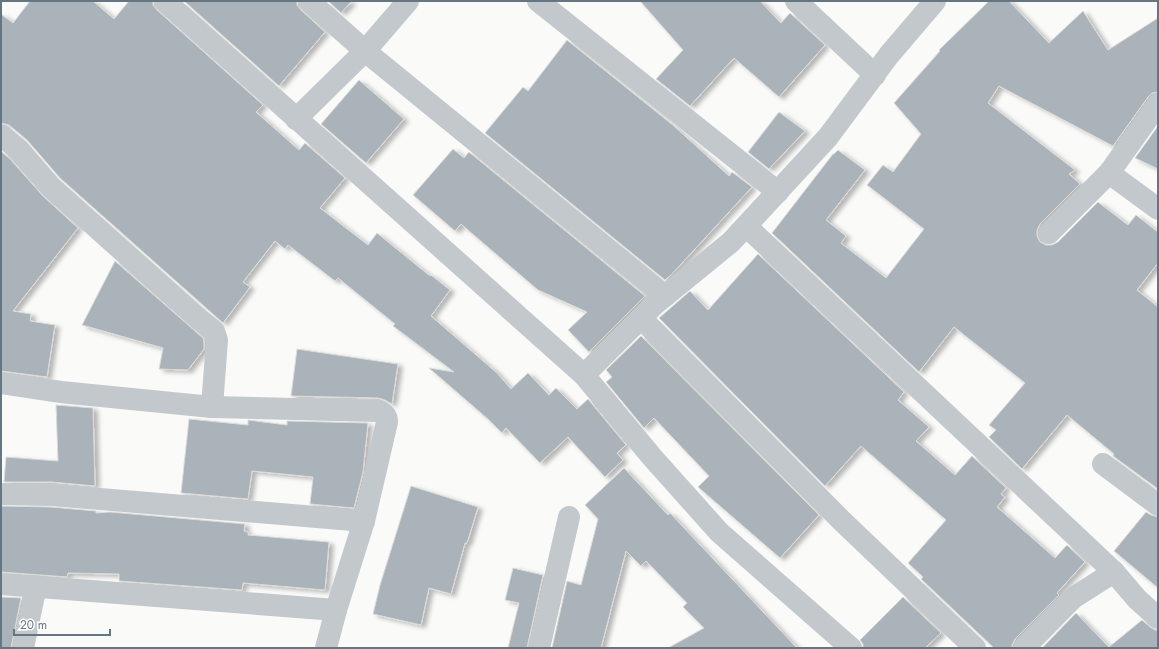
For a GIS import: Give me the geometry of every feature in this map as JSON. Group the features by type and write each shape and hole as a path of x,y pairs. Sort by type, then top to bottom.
{"street":[{"path":"165,1 584,375 652,457 719,532 851,648"},
{"path":"309,1 365,51 665,296"},
{"path":"296,119 365,51 408,1"},
{"path":"538,1 778,192"},
{"path":"796,1 874,75"},
{"path":"584,375 654,304 726,247 778,192 828,137 889,55 935,1"},
{"path":"1049,233 1108,173 1158,104"},
{"path":"1,135 18,150 51,187 214,331 217,340 212,407"},
{"path":"1108,173 1158,209"},
{"path":"746,226 1114,572 1137,600 1158,618"},
{"path":"641,318 842,521 975,648"},
{"path":"1,383 61,392 212,407 378,411 383,413 387,417 387,422 364,521 336,610 326,648"},
{"path":"1103,464 1158,505"},
{"path":"1,494 52,495 364,521"},
{"path":"539,648 569,517"},
{"path":"1024,648 1073,598 1114,572"},
{"path":"1,584 336,610"},
{"path":"23,648 36,586"}],"building":[{"path":"30,1 93,1 114,19 129,1 153,1 153,5 157,10 263,105 256,112 299,150 305,143 345,178 320,208 368,245 377,233 430,276 431,275 450,290 431,316 497,373 511,389 528,373 549,395 556,388 577,409 588,399 626,445 617,453 623,460 605,477 568,437 540,463 506,428 502,433 429,368 454,372 393,326 395,324 338,278 335,281 288,245 285,249 275,241 243,282 250,287 223,323 60,178 27,140 9,125 1,123 1,14 13,23"},
{"path":"184,1 297,1 297,5 301,10 325,32 279,86"},
{"path":"328,1 352,1 341,13"},
{"path":"640,1 760,1 781,23 790,13 825,45 779,97 734,58 690,106 656,79 683,50"},
{"path":"989,1 1009,1 1049,43 1083,11 1108,50 1158,18 1158,92 1152,93 1148,97 1113,146 999,86 988,103 1075,170 1069,174 1080,184 1040,224 1037,230 1037,236 1040,242 1046,245 1052,245 1058,242 1098,202 1128,225 1136,215 1158,232 1158,263 1137,290 1158,307 1158,489 1113,456 1114,454 1067,415 1022,469 989,437 996,430 989,425 1025,383 954,327 919,372 772,233 833,154 838,150 865,170 826,220 846,236 841,243 886,278 924,229 867,185 883,165 893,172 921,134 894,103 940,51 939,50"},
{"path":"567,40 674,126 729,176 732,172 752,187 665,280 485,133 523,87 528,91"},
{"path":"359,80 404,119 366,163 321,124"},
{"path":"779,112 805,131 769,169 748,152"},
{"path":"1158,126 1158,169 1135,158"},
{"path":"453,149 464,158 469,152 645,296 589,352 568,330 587,312 538,290 461,224 455,231 413,195"},
{"path":"1,151 43,196 78,228 13,311 31,314 30,321 55,325 47,377 1,371"},
{"path":"758,254 904,392 898,400 929,427 916,441 955,475 972,456 1006,488 1001,494 1005,497 997,507 1055,558 1067,545 1085,562 1057,593 1059,595 1015,639 1012,648 994,648 921,579 923,577 908,563 946,520 861,446 825,486 659,318 690,291 708,310"},
{"path":"115,261 203,338 204,349 188,370 159,369 163,348 82,325"},
{"path":"641,336 819,515 780,558 698,487 709,476 654,418 644,428 606,382 612,377 606,370"},
{"path":"297,349 398,364 392,404 378,398 291,396"},
{"path":"56,405 93,408 95,486 52,482 4,482 6,457 58,461"},
{"path":"189,419 248,425 248,420 287,425 287,421 368,423 363,472 354,508 310,504 313,477 252,471 248,499 181,493"},
{"path":"624,468 668,515 670,513 797,648 668,648 704,628 683,607 687,603 646,561 641,566 626,551 601,648 552,648 567,581 581,585 598,519 585,505"},
{"path":"411,486 478,507 467,543 465,543 451,594 429,588 421,625 373,614 380,585"},
{"path":"1,506 51,507 96,511 96,513 110,512 245,524 244,531 248,532 248,535 329,542 325,590 243,583 242,590 119,581 119,574 68,573 67,577 1,572"},
{"path":"1146,512 1158,517 1158,588 1114,551"},
{"path":"513,568 543,575 527,648 508,648 519,603 505,600"},
{"path":"1,597 21,598 11,648 1,648"},
{"path":"903,597 941,633 925,648 863,648 863,644 860,640"},
{"path":"1076,613 1109,647 1142,620 1150,627 1158,630 1158,648 1042,648"}]}
